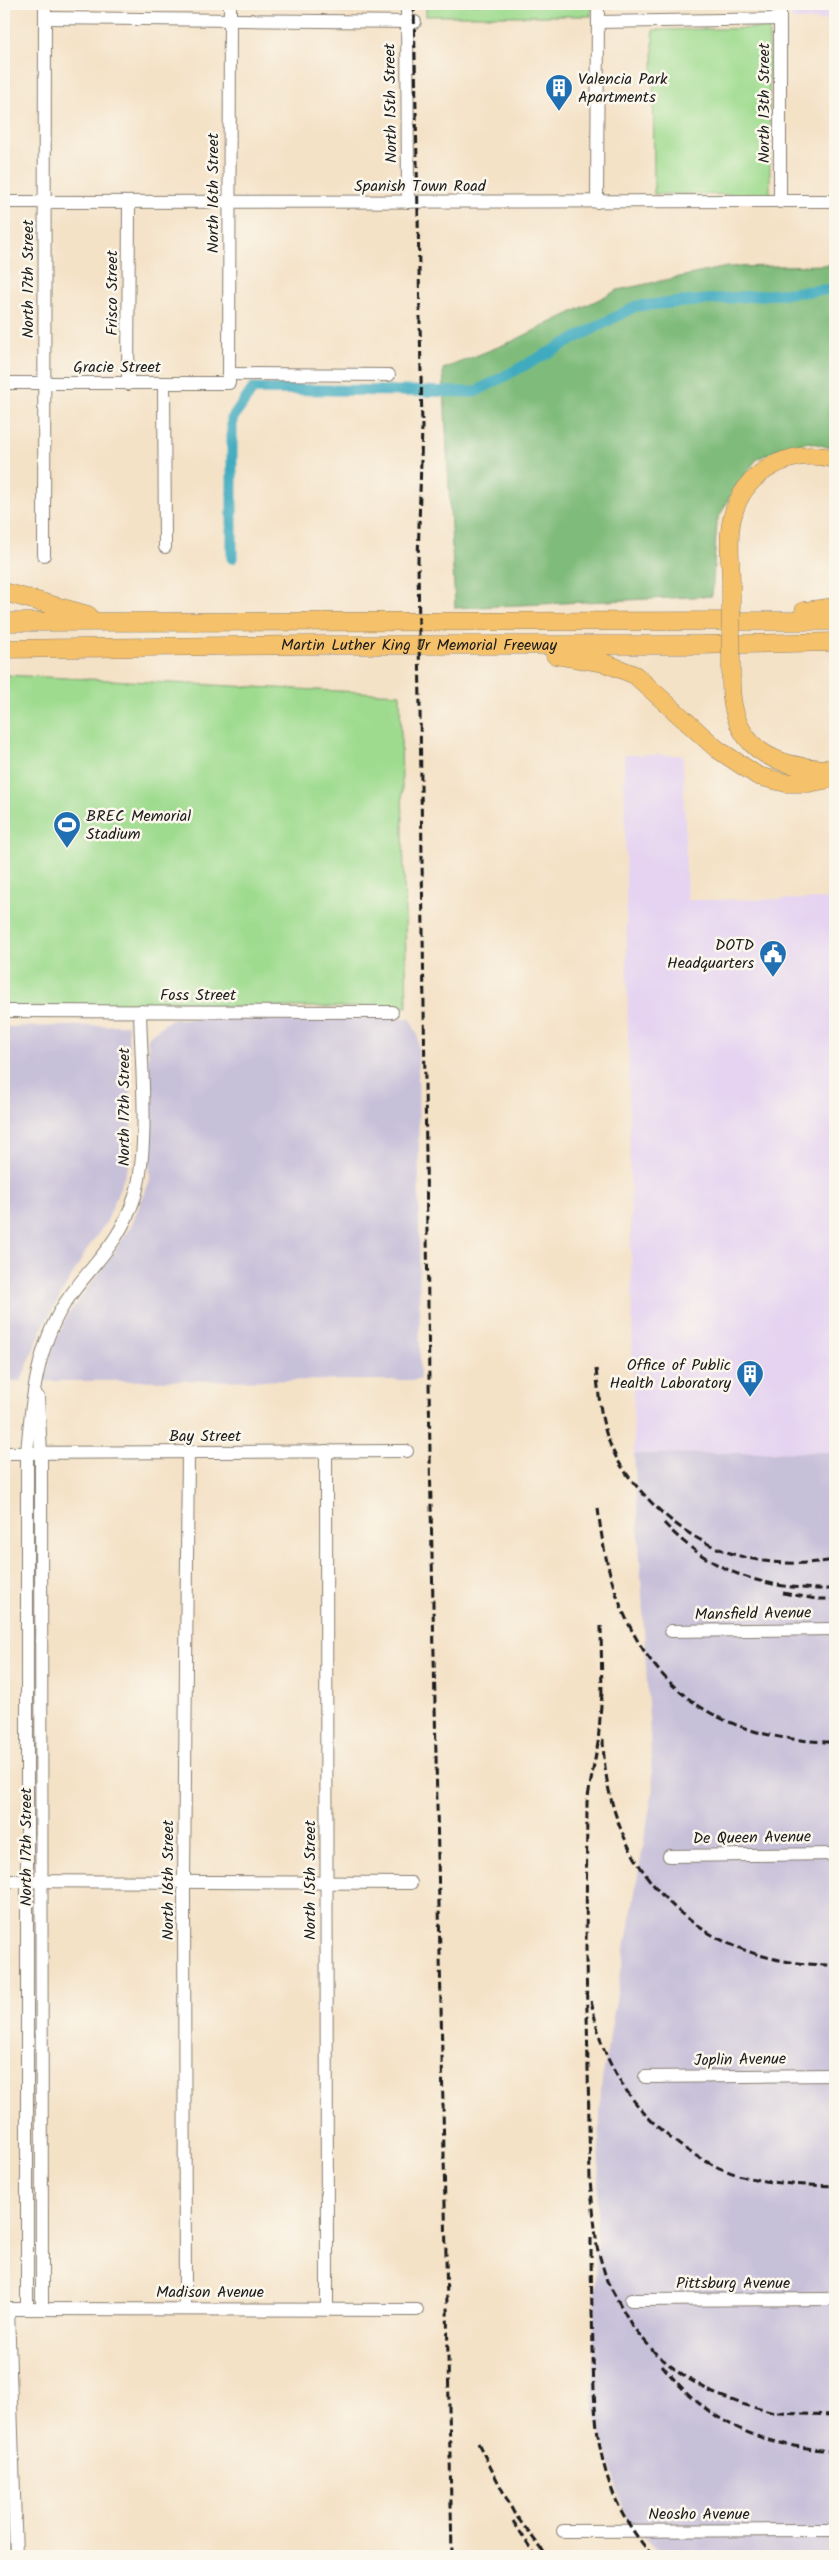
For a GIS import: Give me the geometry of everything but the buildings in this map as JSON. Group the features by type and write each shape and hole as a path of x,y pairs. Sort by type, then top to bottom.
{"highway":[{"path":"835,459 809,455 788,458 768,468 751,483 736,505 731,525 734,585 734,677 731,700 735,716 754,746 769,757 787,765 835,769"},
{"path":"734,585 739,517 754,490 772,474 792,465 814,462 835,466"},
{"path":"4,592 66,610 123,622"},
{"path":"642,621 748,611 815,611 835,607"},
{"name":"Martin Luther King Jr Memorial Freeway","path":"4,622 835,621"},
{"name":"Martin Luther King Jr Memorial Freeway","path":"4,649 697,645 835,642"},
{"path":"697,645 835,654"},
{"path":"503,646 591,660 626,670 644,681 718,748 758,776 786,783 835,778"},
{"path":"734,677 741,712 748,726 762,742 780,753 793,757 835,759"}],"street":[{"name":"North 17th Street","path":"44,555 45,4"},
{"name":"North 16th Street","path":"229,378 230,4"},
{"name":"North 15th Street","path":"407,4 411,22 408,202"},
{"path":"597,202 598,4"},
{"name":"North 13th Street","path":"780,4 780,202"},
{"path":"45,18 411,22"},
{"path":"598,22 780,19"},
{"name":"Spanish Town Road","path":"4,202 835,201"},
{"name":"Frisco Street","path":"128,384 129,202"},
{"name":"Gracie Street","path":"4,383 164,384 229,378 389,375"},
{"path":"164,384 165,547"},
{"name":"Foss Street","path":"4,1011 392,1012"},
{"name":"North 17th Street","path":"27,2309 27,1453 31,1408 41,1361 60,1313 116,1239 128,1214 138,1184 143,1144 140,1011"},
{"name":"North 17th Street","path":"37,1385 41,1453 42,1610 42,2308"},
{"name":"North 15th Street","path":"326,1451 327,2308"},
{"name":"Bay Street","path":"4,1453 407,1451"},
{"name":"North 16th Street","path":"185,2308 184,1882 188,1452"},
{"path":"26,1610 42,1610"},
{"name":"Mansfield Avenue","path":"671,1631 835,1629"},
{"name":"De Queen Avenue","path":"669,1856 835,1854"},
{"path":"4,1881 411,1883"},
{"path":"26,2029 42,2029"},
{"name":"Joplin Avenue","path":"645,2077 835,2075"},
{"name":"Pittsburg Avenue","path":"631,2300 835,2299"},
{"name":"Madison Avenue","path":"6,2309 327,2308 417,2310"},
{"path":"6,2309 16,2556"},
{"name":"Neosho Avenue","path":"562,2531 835,2530"}],"shaded area":[{"path":"791,4 835,4 835,20 791,20"},
{"path":"624,755 683,755 687,900 835,899 835,1452 634,1454"},
{"path":"410,1018 418,1036 420,1380 44,1381 53,1347 68,1314 107,1263 131,1226 150,1180 148,1039 150,1035 171,1019"},
{"path":"128,1025 132,1156 107,1221 88,1248 44,1324 21,1381 4,1381 4,1027"},
{"path":"835,1452 835,2556 665,2556 627,2521 594,2411 593,2349 601,2086 653,1789 634,1454"},
{"path":"5,2383 14,2556 4,2556"}],"green space":[{"path":"426,4 591,4 591,16 426,16"},
{"path":"769,28 770,195 654,194 653,30"},
{"path":"835,266 835,449 809,442 780,448 757,459 734,489 717,521 712,596 455,608 443,369 513,341 618,290 727,267"},
{"path":"4,675 400,694 407,1007 4,1007"}],"waterway":[{"path":"232,558 232,419 253,389 475,392 636,306 835,289"}],"railway":[{"path":"414,4 422,427 418,560 430,1455 452,2556"},
{"path":"596,1369 602,1416 614,1452 622,1468 633,1482 671,1520 691,1535 735,1555 783,1563 835,1560"},
{"path":"598,1508 606,1559 620,1604 640,1644 666,1678 698,1705 736,1725 782,1737 835,1742"},
{"path":"664,1523 682,1541 701,1555 721,1567 742,1576 786,1586 810,1589 835,1589"},
{"path":"783,1593 816,1599 835,1599"},
{"path":"601,1626 602,1699"},
{"path":"602,1693 598,1743 587,1802 586,1957 590,2181 597,2247 607,2281 632,2326 656,2354 682,2375 713,2393 774,2413 835,2415"},
{"path":"603,1739 608,1787 622,1831 642,1870 670,1903 703,1930 743,1949 787,1961 835,1965"},
{"path":"591,2001 601,2041 610,2063 637,2105 673,2140 715,2166 738,2175 774,2182 835,2186"},
{"path":"591,2238 595,2406 602,2458 620,2508 634,2533 653,2556"},
{"path":"662,2365 698,2403 738,2428 784,2444 835,2451"},
{"path":"478,2443 514,2513 547,2556"},
{"path":"513,2521 536,2556"}],"place":[{"name":"Valencia Park Apartments","path":"559,112"},
{"name":"BREC Memorial Stadium","path":"67,849"},
{"name":"DOTD Headquarters","path":"773,978"},
{"name":"Office of Public Health Laboratory","path":"750,1398"}]}
